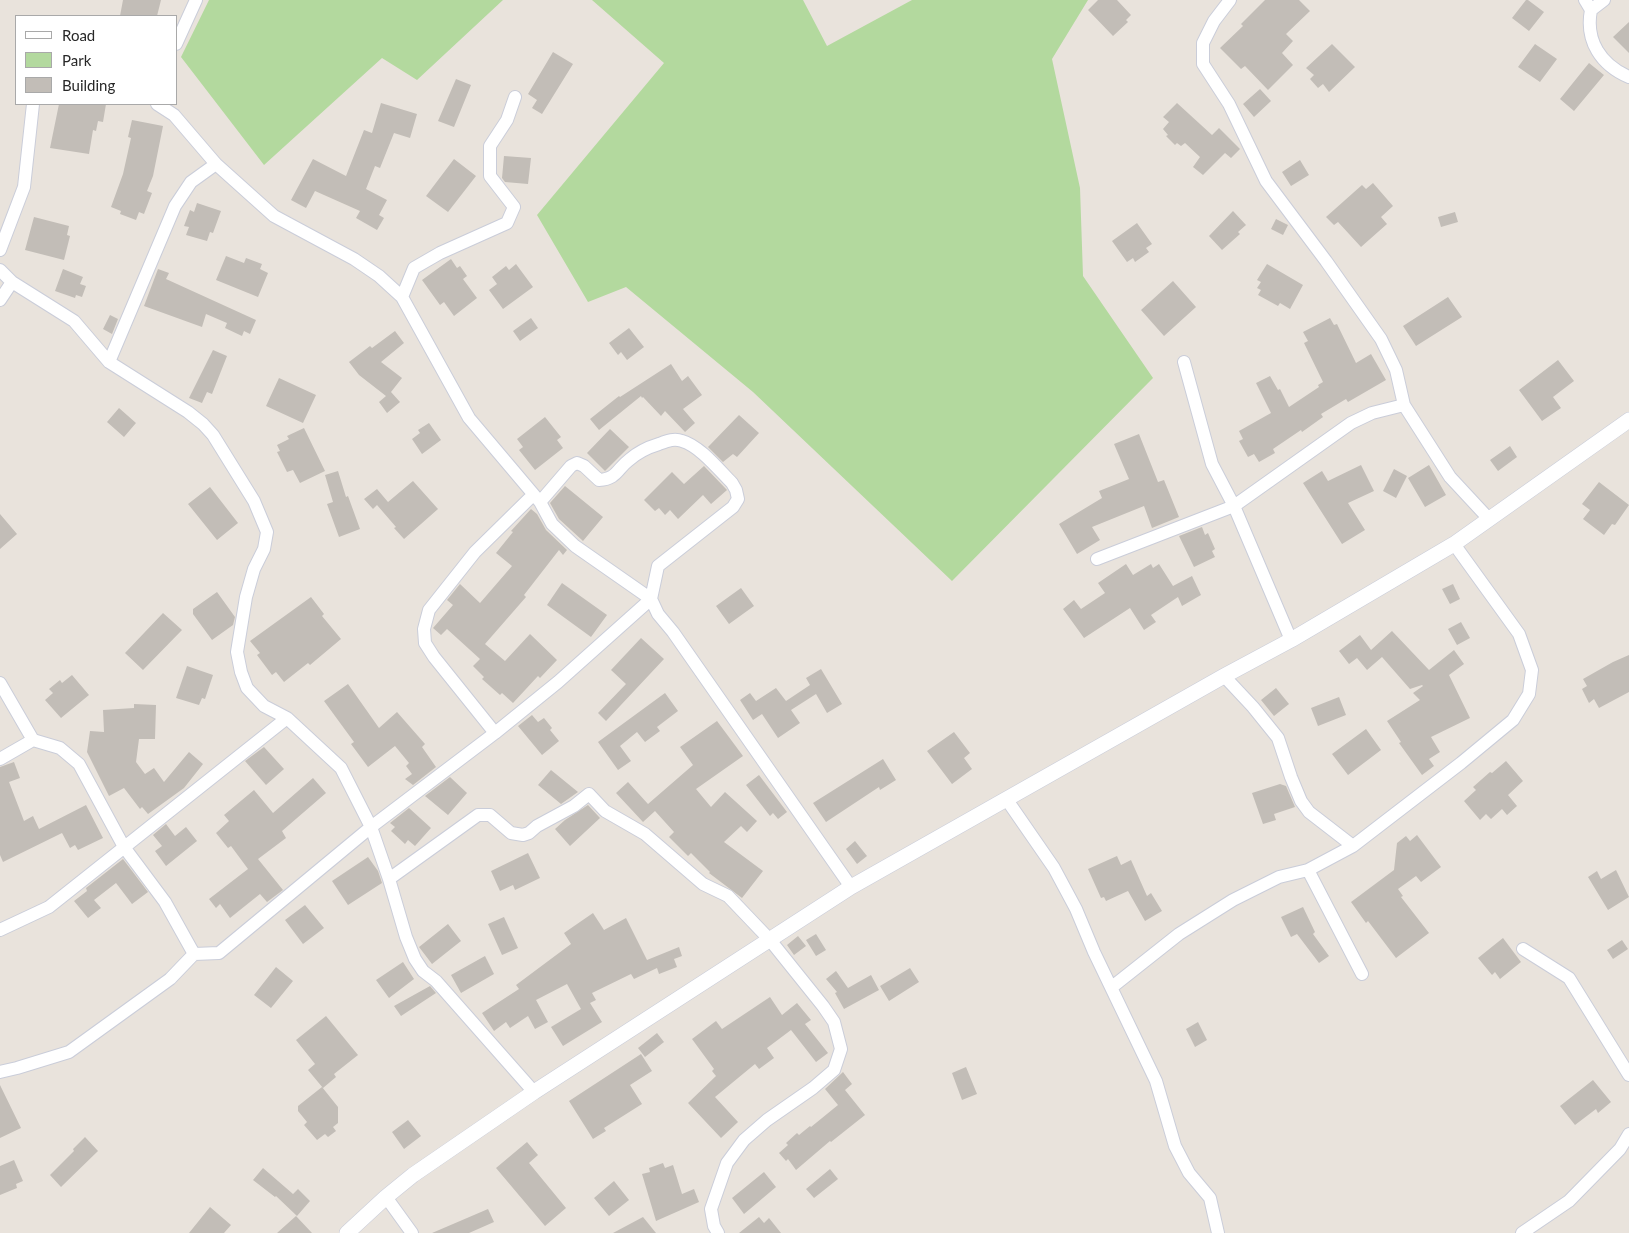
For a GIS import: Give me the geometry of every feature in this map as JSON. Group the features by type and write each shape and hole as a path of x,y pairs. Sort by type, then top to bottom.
{"street":[{"path":"178,40 196,0"},
{"path":"1230,0 1214,21 1203,44 1203,64 1229,104 1266,181 1326,260 1381,340 1396,370 1404,405 1450,476 1490,519"},
{"path":"1604,0 1588,5 1588,24 1592,40 1600,55 1613,69 1629,77"},
{"path":"402,297 414,268 440,253 507,224 514,207 490,176 490,146 507,120 515,97"},
{"path":"0,250 24,187 33,105"},
{"path":"159,105 174,115 216,164 274,216 354,260 379,276 402,297 469,418 536,498 552,524 575,546 650,599 658,614 674,632 851,887"},
{"path":"108,362 175,206 191,182 216,164"},
{"path":"0,270 12,282 74,321 108,362 188,412 213,435 254,501 267,532 264,549 254,569 246,597 237,652 247,688 264,706 286,718 341,768 371,827 389,879 406,938 415,959 423,971 436,981 534,1092"},
{"path":"0,300 12,282"},
{"path":"1184,362 1212,464 1234,506 1291,640"},
{"path":"1097,559 1234,506 1352,423 1372,413 1404,405"},
{"path":"347,1233 413,1175 658,1010 851,887 1291,640 1454,544 1629,420"},
{"path":"0,1072 70,1052 170,979 194,954 219,953 371,827 495,733 558,682 650,599 658,566 723,517 738,499 732,483 696,448 682,441 672,440 648,447 628,460 617,474 605,480 599,480 584,466 577,463 572,466 475,552 429,610 424,629 425,643 495,733"},
{"path":"1112,987 1180,934 1233,900 1279,877 1308,870 1352,846 1461,763 1513,720 1529,694 1532,670 1519,634 1454,544"},
{"path":"1224,676 1254,707 1278,738 1301,802 1309,812 1352,846"},
{"path":"0,683 33,740 60,748 79,764 124,847 165,902 194,954"},
{"path":"0,930 49,907 286,718"},
{"path":"0,759 33,740"},
{"path":"389,879 478,815 490,815 511,833 523,836 537,826 574,806 589,794 605,811 645,834 703,884 728,896 770,940 834,1022 841,1049 834,1070 813,1088 767,1120 744,1140 727,1163 711,1209 714,1226 718,1233"},
{"path":"1007,800 1054,868 1112,987 1156,1080 1175,1146 1189,1173 1210,1198 1218,1233"},
{"path":"1308,870 1362,974"},
{"path":"1523,949 1569,978 1629,1075"},
{"path":"1522,1233 1569,1201 1620,1149 1629,1134"},
{"path":"386,1197 412,1233"}],"green space":[{"path":"209,0 503,0 417,80 382,58 264,165 181,57"},
{"path":"592,0 803,0 827,46 912,0 1088,0 1052,59 1080,188 1083,276 1153,378 952,581 753,392 626,287 588,302 537,215 664,63"}],"building":[{"path":"123,0 161,0 157,15 120,15"},
{"path":"1098,0 1117,0 1131,15 1126,20 1128,22 1113,36 1088,10"},
{"path":"1265,0 1299,0 1310,11 1286,34 1293,41 1282,53 1293,65 1268,90 1245,66 1241,69 1220,48 1243,26 1241,24"},
{"path":"1526,0 1544,12 1529,31 1512,18"},
{"path":"1629,22 1629,53 1613,37"},
{"path":"1332,44 1355,67 1329,92 1323,84 1318,88 1310,79 1314,75 1306,68"},
{"path":"1535,44 1557,59 1540,82 1518,67"},
{"path":"553,52 573,64 542,114 532,108 537,100 528,94"},
{"path":"1589,63 1604,75 1574,111 1560,99"},
{"path":"456,79 471,85 454,127 438,121"},
{"path":"1260,89 1271,101 1254,117 1243,104"},
{"path":"381,103 417,114 410,138 394,133 380,168 375,166 366,189 387,200 379,215 384,218 377,230 356,218 360,211 315,191 306,208 291,200 313,159 346,176 364,130 372,133"},
{"path":"1177,103 1212,135 1219,128 1240,149 1231,158 1225,153 1203,175 1193,167 1200,157 1185,143 1181,146 1177,143 1175,145 1166,136 1168,135 1163,129 1169,122 1163,117"},
{"path":"59,105 106,105 103,122 98,121 96,131 93,130 89,154 50,148"},
{"path":"132,120 163,126 153,176 147,191 152,193 144,214 139,212 136,220 120,214 121,211 111,207 123,174 131,138 128,137"},
{"path":"504,156 531,158 528,184 505,182 502,178"},
{"path":"454,159 476,176 448,212 426,196"},
{"path":"1300,160 1309,175 1291,186 1282,172"},
{"path":"1373,183 1393,206 1381,217 1387,224 1361,247 1338,222 1334,225 1326,217 1362,185 1366,189"},
{"path":"197,203 221,211 213,233 210,232 207,241 186,235 189,227 184,226 190,210 194,212"},
{"path":"1233,211 1246,225 1238,232 1240,234 1222,250 1209,236"},
{"path":"1455,212 1458,222 1441,227 1438,217"},
{"path":"34,217 69,226 67,235 70,236 64,260 25,250"},
{"path":"1276,219 1288,225 1283,235 1271,229"},
{"path":"1137,223 1152,244 1146,248 1149,252 1135,262 1133,258 1127,262 1112,241"},
{"path":"226,256 244,263 246,258 262,264 260,269 268,273 258,297 216,280"},
{"path":"451,259 457,268 460,266 467,276 463,279 477,298 454,316 444,302 440,305 422,280"},
{"path":"516,264 533,287 503,309 489,290 497,284 492,277 506,266 509,270"},
{"path":"1267,264 1303,285 1290,309 1280,303 1278,306 1258,295 1261,290 1257,288 1261,282 1257,280"},
{"path":"63,269 83,277 80,284 86,286 82,297 76,295 75,298 55,291"},
{"path":"158,269 169,273 166,279 256,320 250,334 244,331 242,336 225,328 227,323 206,314 202,327 144,306"},
{"path":"1173,281 1196,307 1164,336 1141,310"},
{"path":"1448,297 1462,317 1416,346 1403,326"},
{"path":"110,315 118,319 112,334 103,329"},
{"path":"531,318 538,328 520,341 513,331"},
{"path":"1330,318 1334,325 1337,324 1356,363 1371,354 1386,380 1348,402 1346,399 1321,414 1323,417 1273,449 1275,453 1259,462 1254,454 1248,457 1239,441 1243,439 1239,431 1271,413 1256,383 1270,376 1278,390 1280,389 1289,407 1319,387 1318,385 1323,382 1304,343 1308,341 1303,332"},
{"path":"629,328 644,347 627,360 621,352 618,355 609,343"},
{"path":"395,331 404,343 381,362 402,378 391,392 400,402 387,413 379,402 386,396 359,375 349,362 370,346 372,348"},
{"path":"213,350 227,356 212,394 207,392 202,403 189,398"},
{"path":"1558,360 1574,381 1553,397 1561,408 1542,421 1519,390"},
{"path":"671,364 682,381 688,376 702,395 683,409 695,423 685,432 665,411 661,416 641,396 599,430 590,419 619,396"},
{"path":"279,378 316,395 303,423 266,406"},
{"path":"119,408 136,423 124,437 107,422"},
{"path":"739,415 759,433 737,457 733,454 723,462 708,447"},
{"path":"545,417 561,437 557,440 563,448 535,470 519,450 523,447 517,439"},
{"path":"429,423 441,440 422,454 412,439 420,433 418,430"},
{"path":"304,428 325,471 300,483 293,470 287,472 277,452 280,451 277,445 289,439 287,436"},
{"path":"610,429 629,447 605,471 587,453"},
{"path":"1139,434 1158,482 1164,480 1179,517 1152,528 1144,506 1092,527 1100,540 1077,554 1059,524 1102,498 1099,491 1129,479 1114,444"},
{"path":"1510,446 1517,457 1498,471 1490,460"},
{"path":"1361,465 1374,491 1348,503 1365,530 1342,544 1303,483 1322,471 1328,481"},
{"path":"1429,465 1446,495 1425,507 1408,478"},
{"path":"704,466 727,490 711,504 703,495 678,519 670,510 665,515 659,508 655,511 644,500 672,472 684,484"},
{"path":"1394,469 1407,476 1396,498 1383,491"},
{"path":"338,471 346,497 348,496 360,529 339,537 327,504 333,502 325,475"},
{"path":"413,481 438,509 404,539 377,505 373,509 364,499 377,489 388,502"},
{"path":"1599,482 1629,505 1615,525 1612,524 1604,535 1583,519 1590,510 1582,504"},
{"path":"565,486 603,517 583,541 559,519 550,503"},
{"path":"210,487 238,523 217,540 188,504"},
{"path":"531,509 537,514 546,530 567,550 563,555 559,550 524,595 526,597 485,644 505,661 530,634 557,660 540,678 538,676 513,703 502,693 500,695 482,679 484,677 473,666 480,659 447,629 441,635 433,628 453,605 447,600 460,584 480,603 512,566 496,553 513,532 511,531"},
{"path":"0,514 17,534 0,549"},
{"path":"1202,527 1205,535 1208,533 1215,549 1212,551 1215,557 1194,567 1179,536"},
{"path":"1126,564 1133,575 1151,564 1153,568 1159,564 1173,586 1192,576 1201,595 1182,606 1178,597 1151,615 1156,622 1144,630 1130,608 1084,638 1063,609 1074,600 1081,609 1105,593 1098,583"},
{"path":"562,583 607,615 591,637 547,605"},
{"path":"1453,584 1460,599 1450,604 1442,589"},
{"path":"741,588 754,606 729,624 716,606"},
{"path":"217,592 235,617 233,625 212,640 193,614 193,609"},
{"path":"311,597 324,614 322,616 341,639 310,665 308,663 284,682 276,672 272,675 257,655 260,653 250,641"},
{"path":"163,613 182,630 143,670 125,653"},
{"path":"1461,622 1470,638 1457,645 1448,629"},
{"path":"1392,631 1429,670 1454,650 1464,664 1449,675 1470,718 1431,737 1440,752 1429,759 1434,766 1422,775 1399,743 1401,742 1387,721 1420,700 1413,693 1423,686 1410,689 1382,657 1367,670 1357,658 1349,664 1339,651 1360,635 1371,650"},
{"path":"641,638 664,659 606,721 598,713 626,684 611,670"},
{"path":"1629,655 1629,692 1599,708 1594,699 1589,703 1582,689 1587,686 1583,679"},
{"path":"187,666 213,675 205,699 202,698 199,705 176,698"},
{"path":"821,669 842,704 827,713 816,694 791,710 800,723 778,738 762,714 753,720 740,700 750,693 756,701 776,688 786,701 810,685 806,678"},
{"path":"72,675 89,695 61,718 45,700 53,693 49,689 60,680 62,683"},
{"path":"348,684 379,728 397,712 425,744 422,747 436,767 413,785 405,779 412,774 406,766 409,763 395,746 368,767 351,744 354,742 324,701"},
{"path":"1276,688 1289,704 1274,716 1261,700"},
{"path":"665,693 678,711 657,727 660,731 645,742 637,732 620,746 631,761 618,770 598,742"},
{"path":"1339,697 1346,715 1318,726 1311,708"},
{"path":"134,704 156,705 155,739 139,739 136,762 145,774 154,768 164,782 189,752 203,764 184,788 148,814 142,807 140,809 124,788 109,796 87,752 90,731 104,732 103,710 134,708"},
{"path":"532,715 538,722 544,718 552,728 550,730 559,741 542,755 518,726"},
{"path":"717,721 743,756 696,789 711,807 725,792 757,821 747,832 741,826 724,842 763,871 742,898 709,873 691,853 688,856 669,837 674,832 655,811 643,822 616,793 628,782 648,804 693,765 680,747"},
{"path":"1366,729 1381,750 1348,775 1332,754"},
{"path":"954,732 970,753 964,758 972,769 952,784 927,751"},
{"path":"264,747 284,769 266,785 245,761"},
{"path":"883,759 896,780 880,790 879,787 826,822 813,803"},
{"path":"1506,761 1523,781 1508,795 1517,806 1507,815 1502,809 1491,819 1486,814 1480,820 1464,801 1476,790 1473,787"},
{"path":"14,762 20,778 9,782 24,821 33,816 39,829 86,805 103,838 78,850 75,845 70,848 62,833 3,862 0,855 0,767"},
{"path":"551,770 578,792 561,804 538,785"},
{"path":"759,775 787,812 778,819 773,813 770,816 746,785"},
{"path":"450,777 467,793 448,815 425,796"},
{"path":"313,778 326,793 282,831 286,838 258,859 283,890 267,902 260,894 230,918 220,904 216,908 209,899 248,869 231,846 228,848 216,833 229,821 224,815 254,790 273,813"},
{"path":"1280,784 1286,786 1295,807 1274,814 1276,820 1263,824 1252,793"},
{"path":"588,805 600,818 570,846 555,829"},
{"path":"409,808 431,828 415,846 408,840 405,844 391,831 395,827 390,823"},
{"path":"166,824 175,836 186,827 197,841 166,866 155,851 162,846 153,835"},
{"path":"1417,835 1441,867 1421,882 1416,876 1398,889 1403,896 1401,897 1429,933 1396,958 1351,902 1394,870 1397,843 1406,836 1410,841"},
{"path":"855,841 867,856 857,864 846,849"},
{"path":"528,853 540,878 515,890 513,885 500,891 491,871"},
{"path":"1117,856 1121,865 1131,860 1147,896 1151,893 1162,911 1145,921 1128,891 1106,901 1104,897 1101,898 1088,869"},
{"path":"368,857 378,871 382,883 348,905 332,881"},
{"path":"123,859 148,892 132,904 116,883 94,900 101,908 88,918 74,901 87,891 86,888"},
{"path":"1616,870 1629,897 1608,910 1588,877 1597,871 1601,879"},
{"path":"305,905 324,928 303,944 285,920"},
{"path":"1303,907 1315,932 1313,934 1329,956 1319,963 1297,934 1291,937 1281,917"},
{"path":"593,913 604,930 626,918 647,960 679,947 682,956 674,959 677,967 659,974 657,968 634,979 631,974 592,993 596,1000 590,1003 602,1022 563,1046 551,1027 581,1009 567,984 536,1000 548,1022 535,1029 528,1016 510,1028 506,1022 494,1031 482,1013 519,989 516,985 571,944 564,933"},
{"path":"504,917 518,948 502,955 488,924"},
{"path":"448,924 461,941 432,964 419,947"},
{"path":"816,934 826,950 816,956 806,940"},
{"path":"798,936 806,946 794,955 787,945"},
{"path":"1503,938 1521,962 1500,979 1495,972 1492,975 1478,958"},
{"path":"1622,940 1628,949 1613,959 1607,950"},
{"path":"485,956 494,974 461,993 451,975"},
{"path":"403,962 414,979 389,998 376,980"},
{"path":"276,967 293,981 271,1008 254,995"},
{"path":"910,968 919,982 889,1001 880,986"},
{"path":"836,971 848,988 871,975 879,990 844,1009 835,993 837,992 826,979"},
{"path":"430,986 436,993 401,1016 394,1006"},
{"path":"770,997 782,1015 797,1003 811,1020 805,1024 828,1053 816,1062 791,1030 767,1048 774,1058 759,1069 755,1064 715,1097 738,1122 721,1138 688,1103 716,1076 712,1071 714,1069 692,1039 716,1021 722,1029"},
{"path":"326,1016 358,1055 334,1074 336,1077 323,1088 308,1070 315,1064 296,1040"},
{"path":"1198,1022 1207,1040 1195,1047 1186,1029"},
{"path":"657,1033 664,1042 645,1057 638,1048"},
{"path":"641,1054 652,1071 630,1085 642,1104 604,1128 606,1131 593,1139 569,1101"},
{"path":"966,1067 977,1094 962,1100 952,1073"},
{"path":"843,1072 852,1084 845,1090 865,1115 796,1170 788,1159 786,1161 779,1153 797,1133 799,1135 811,1127 838,1105 825,1089"},
{"path":"1593,1080 1611,1102 1598,1113 1596,1109 1575,1125 1560,1106"},
{"path":"0,1085 21,1128 0,1138"},
{"path":"322,1087 338,1107 338,1123 333,1127 336,1131 328,1137 325,1134 317,1140 304,1125 307,1122 298,1111 298,1106"},
{"path":"408,1120 421,1136 404,1149 392,1132"},
{"path":"85,1137 98,1151 61,1187 50,1175"},
{"path":"527,1142 538,1155 529,1163 566,1208 545,1226 496,1168"},
{"path":"14,1160 23,1181 16,1184 17,1188 0,1195 0,1166"},
{"path":"663,1163 665,1168 673,1165 682,1194 694,1189 699,1202 656,1221 642,1174 650,1172 649,1168"},
{"path":"263,1168 293,1194 298,1189 310,1201 297,1216 276,1196 253,1180"},
{"path":"830,1169 838,1179 814,1198 806,1189"},
{"path":"764,1172 776,1187 744,1214 732,1198"},
{"path":"614,1181 629,1200 609,1216 594,1198"},
{"path":"210,1207 231,1225 224,1233 189,1233"},
{"path":"488,1209 494,1222 469,1233 432,1233"},
{"path":"296,1216 312,1233 277,1233"},
{"path":"643,1217 656,1233 613,1233"},
{"path":"759,1217 764,1223 769,1218 781,1233 739,1233"}]}
